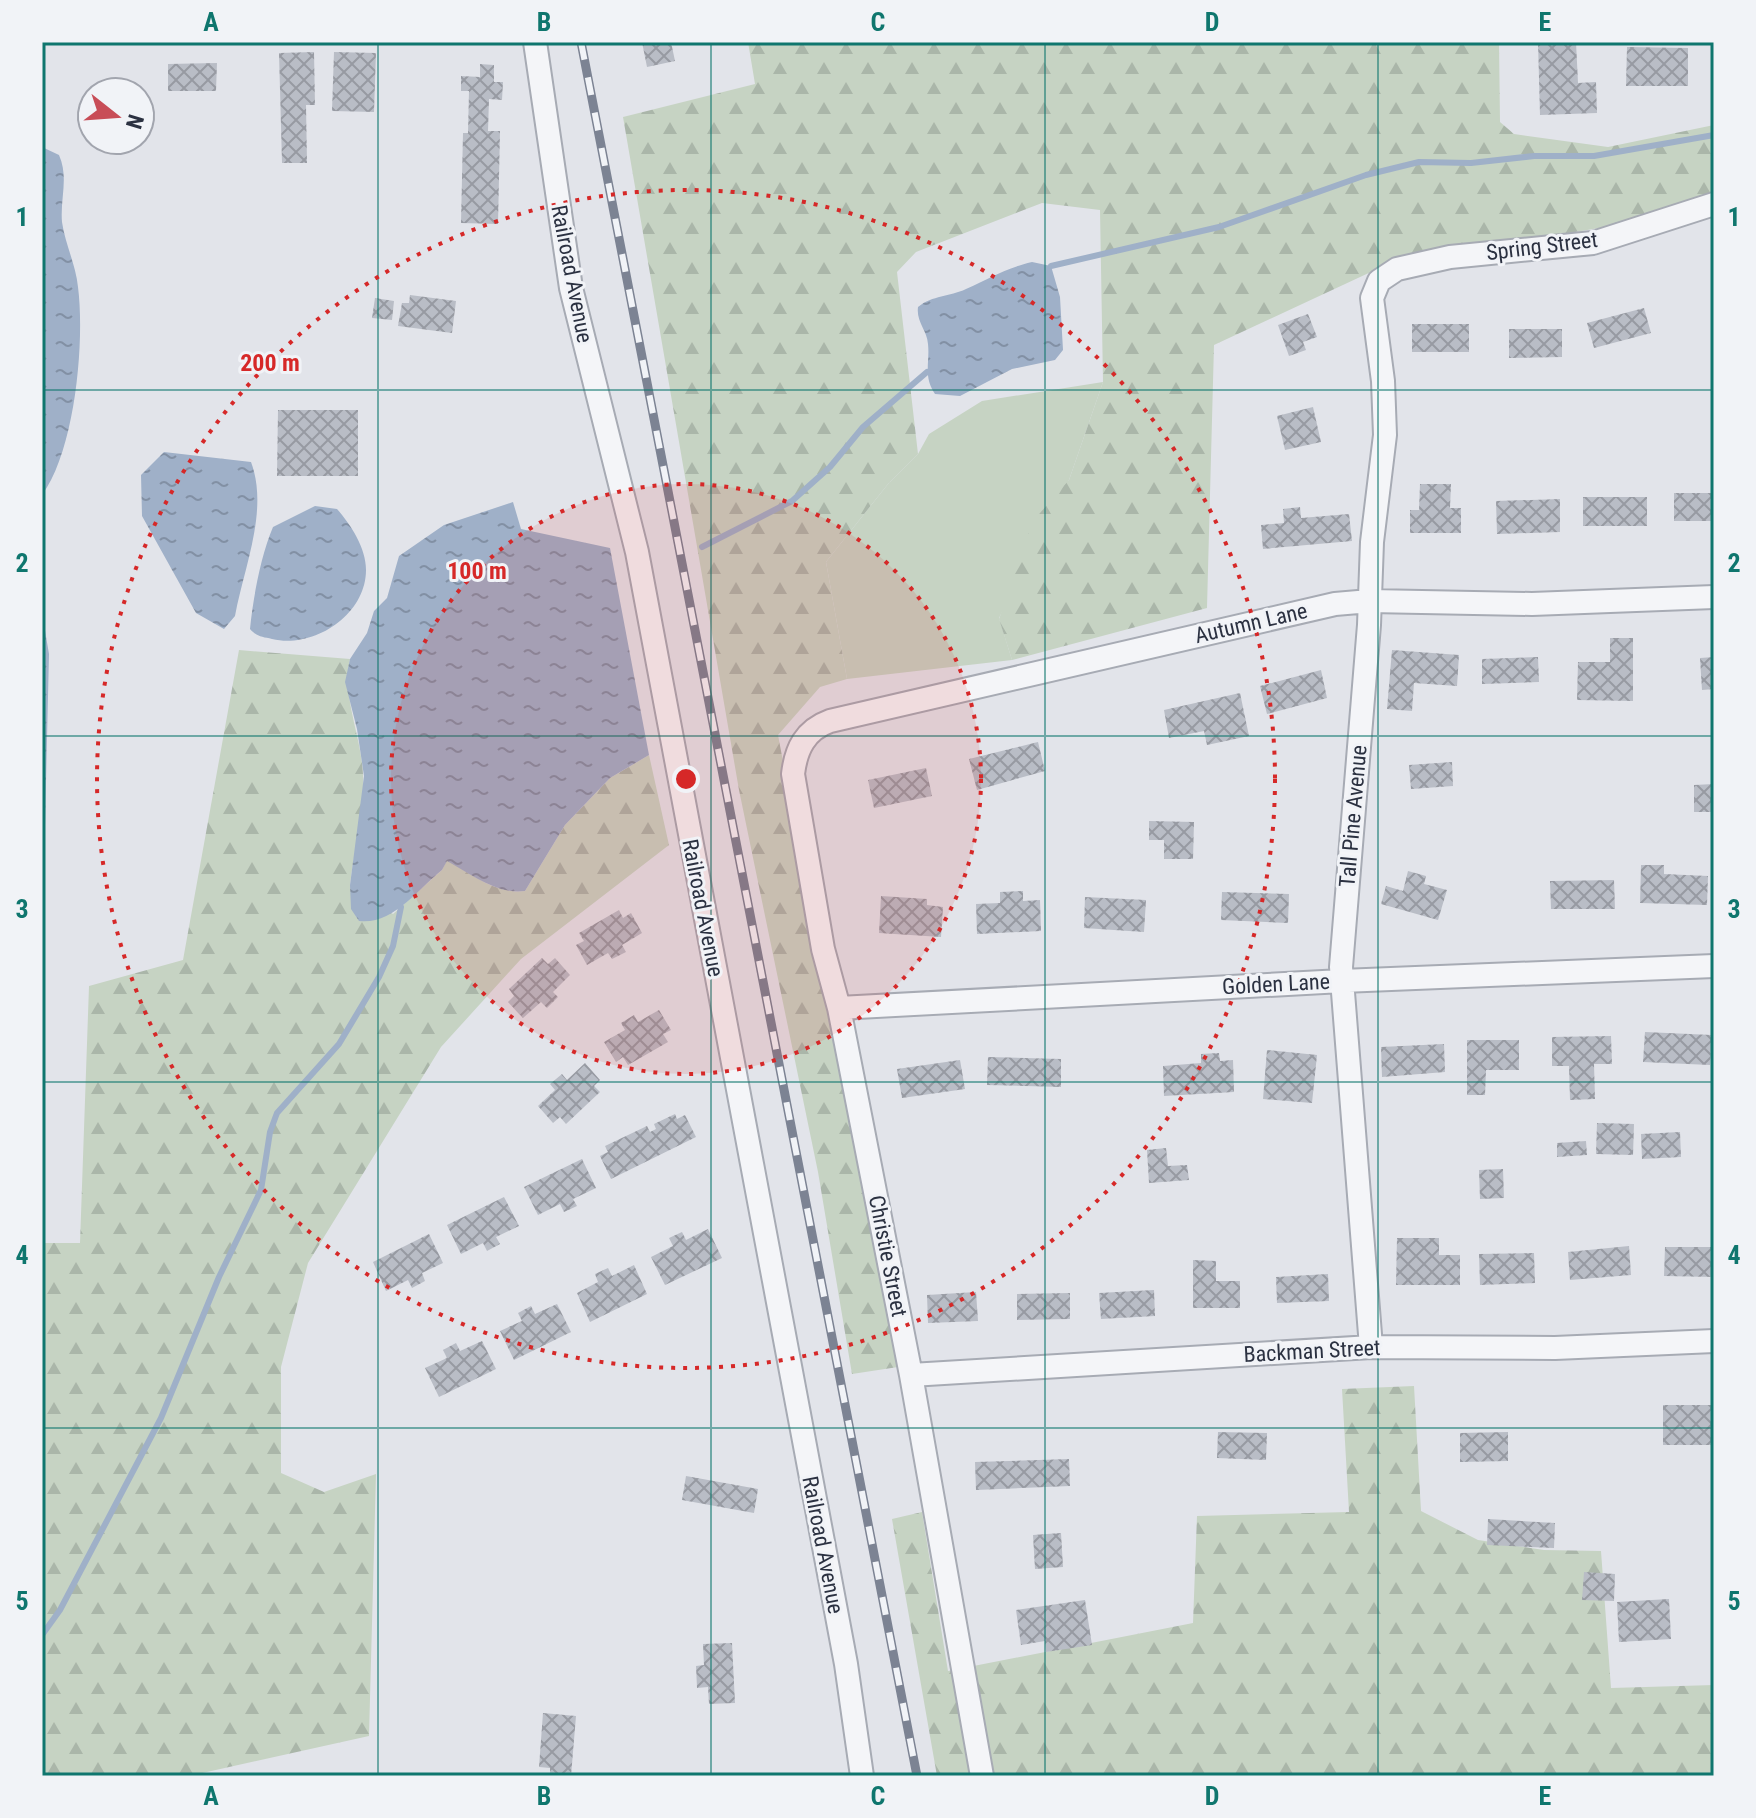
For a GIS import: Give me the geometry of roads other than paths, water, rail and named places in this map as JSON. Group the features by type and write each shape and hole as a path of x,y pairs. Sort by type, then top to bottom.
{"street":[{"name":"Railroad Avenue","path":"535,42 571,288 637,552 846,1664 862,1776"},
{"name":"Spring Street","path":"1375,288 1390,271 1412,265 1450,257 1593,243 1714,204"},
{"name":"Tall Pine Avenue","path":"1371,1347 1342,981 1372,542 1385,435 1381,363 1371,310 1375,288"},
{"name":"Autumn Lane","path":"804,739 830,721 1299,611 1370,601 1532,604 1714,597"},
{"name":"Christie Street","path":"804,739 797,750 793,774 823,949 839,1008 911,1375 982,1776"},
{"name":"Golden Lane","path":"839,1008 1342,981 1714,966"},
{"name":"Backman Street","path":"911,1375 1371,1347 1555,1348 1714,1341"}],"water":[{"path":"42,147 59,155 62,163 62,222 77,279 80,336 70,424 63,451 42,495"},
{"path":"1032,262 1051,266 1060,297 1063,350 1055,360 1012,369 960,396 935,394 929,381 928,344 918,307 929,300 960,292"},
{"path":"164,452 251,462 257,499 253,539 235,616 224,629 196,613 142,516 141,475"},
{"path":"513,502 521,529 610,548 649,755 610,778 565,825 525,891 494,887 447,861 442,870 394,912 383,918 359,921 351,909 350,885 364,776 357,729 345,682 350,659 367,633 374,611 387,598 399,556 444,525"},
{"path":"315,506 337,509 352,530 361,545 365,562 364,586 347,614 320,633 288,641 258,635 250,629 253,604 261,563 273,527"},
{"path":"42,613 49,654 42,953"}],"waterway":[{"path":"1051,266 1219,227 1366,175 1419,162 1471,163 1534,156 1594,156 1714,135"},
{"path":"702,547 792,501 830,467 863,427 927,372"},
{"path":"42,1635 60,1610 161,1418 219,1277 261,1190 270,1132 277,1113 339,1044 379,977 393,946 401,907"}],"railway":[{"path":"581,42 917,1776"}]}
